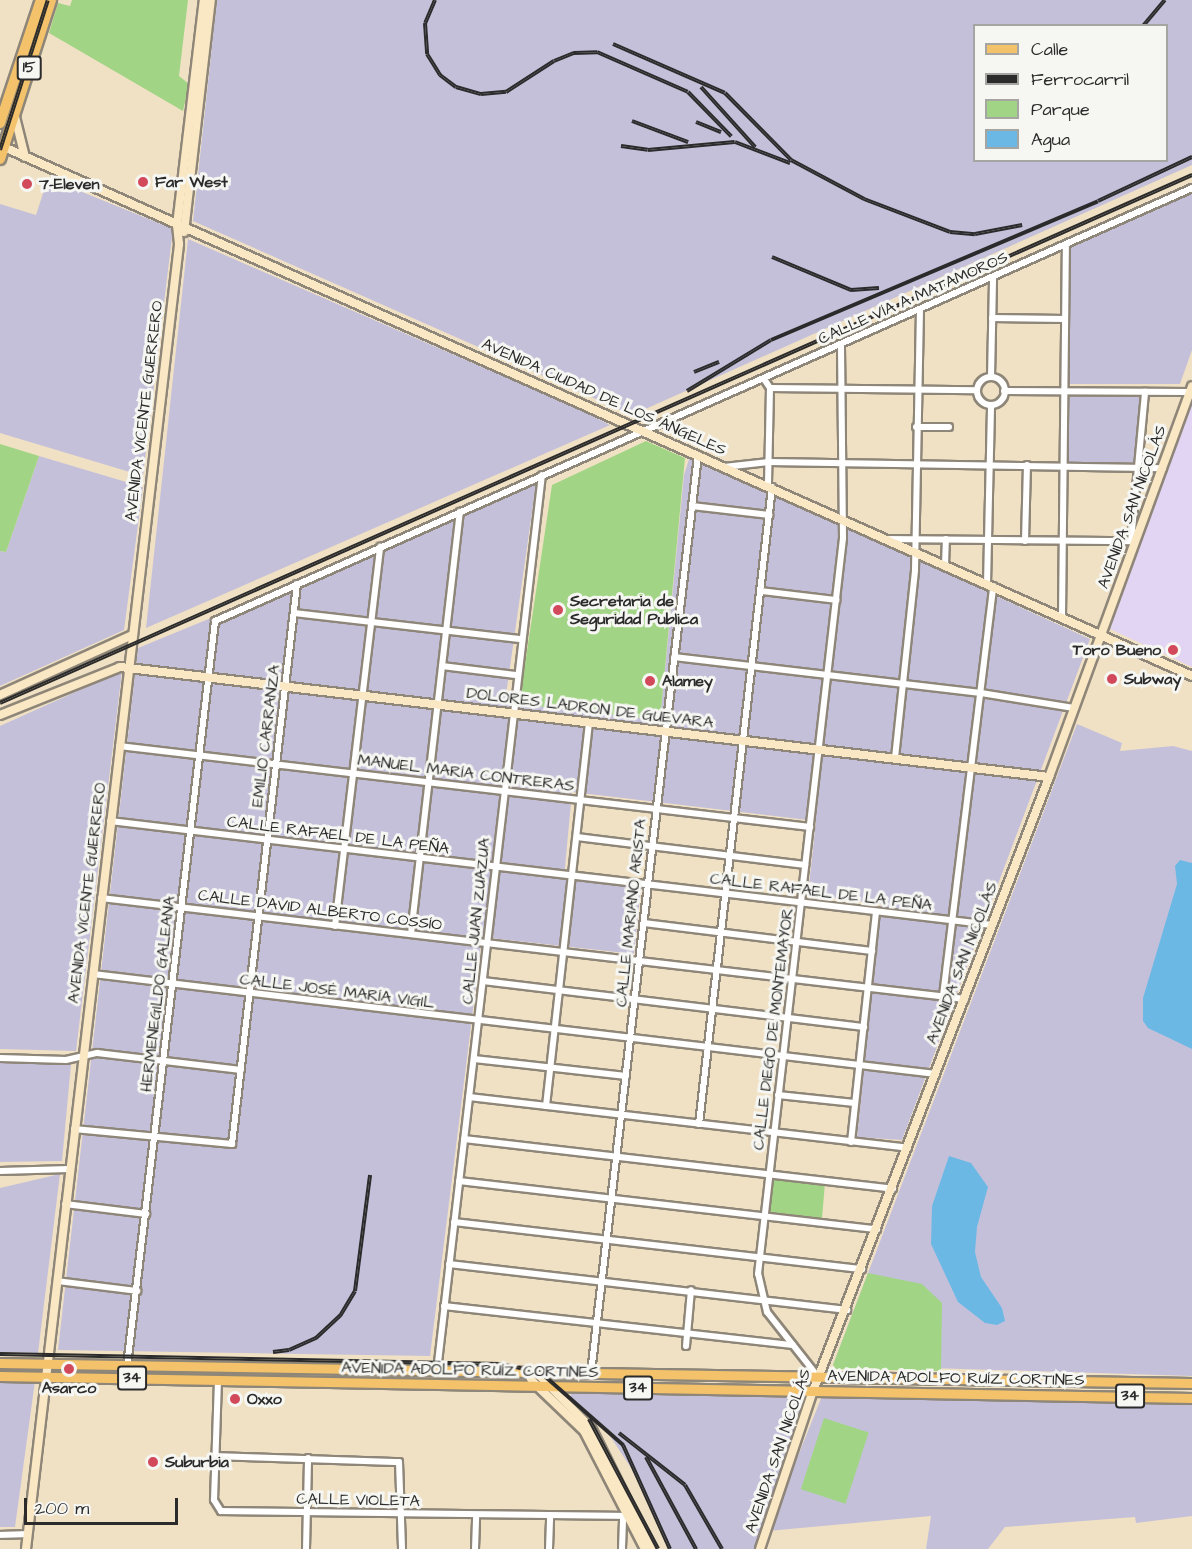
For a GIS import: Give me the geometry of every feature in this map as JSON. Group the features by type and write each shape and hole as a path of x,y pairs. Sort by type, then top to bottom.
{"highway":[{"name":"15","path":"0,123 40,0"},
{"name":"15","path":"2,147 8,136 51,0"},
{"path":"0,159 2,147"}],"main road":[{"name":"AVENIDA ADOLFO RUÍZ CORTINES","path":"0,1363 1192,1383"},
{"path":"484,1371 489,1378 485,1385"},
{"path":"618,1388 615,1381 619,1374"},
{"name":"AVENIDA ADOLFO RUÍZ CORTINES","path":"0,1376 1192,1398"}],"street":[{"name":"AVENIDA VICENTE GUERRERO","path":"181,226 179,206 204,0"},
{"name":"AVENIDA VICENTE GUERRERO","path":"26,1549 132,635 179,242 211,0"},
{"path":"14,115 25,157"},
{"name":"AVENIDA CIUDAD DE LOS ÁNGELES","path":"2,147 770,486 1192,676"},
{"name":"CALLE VÍA A MATAMOROS","path":"214,624 222,615 764,379 1192,188"},
{"path":"156,215 167,215 179,206"},
{"path":"1062,617 1066,245"},
{"path":"991,377 993,278"},
{"path":"895,758 904,683 915,538 920,310"},
{"path":"992,318 1065,319"},
{"name":"CALLE DIEGO DE MONTEMAYOR","path":"762,1300 759,1257 820,749 843,520 841,344"},
{"path":"991,377 981,381 977,390 980,399 991,405"},
{"path":"991,377 1002,383 1004,391 1002,399 991,405"},
{"path":"699,1124 769,515 770,388 764,379"},
{"path":"770,388 977,390"},
{"path":"1004,391 1145,392 1191,389"},
{"name":"AVENIDA SAN NICOLÁS","path":"760,1549 813,1391 847,1310 1049,777 1133,541 1163,468 1191,389"},
{"path":"887,539 1133,541 1145,392"},
{"path":"943,996 981,693 990,585 991,405"},
{"path":"916,428 949,427"},
{"name":"CALLE MARIANO ARISTA","path":"591,1373 698,455"},
{"path":"724,467 769,462 1163,468"},
{"path":"1025,541 1027,465"},
{"name":"CALLE JUAN ZUAZUA","path":"437,1371 496,867 515,675 542,475"},
{"path":"692,506 769,515"},
{"path":"411,934 460,512"},
{"path":"945,565 946,539"},
{"path":"335,926 380,547"},
{"name":"EMILIO CARRANZA","path":"155,1138 228,1146 233,1141 297,584"},
{"path":"761,591 836,600"},
{"path":"294,614 520,639"},
{"name":"HERMENEGILDO GALEANA","path":"127,1366 214,624"},
{"path":"0,695 132,635"},
{"path":"674,657 904,683 1074,708"},
{"path":"442,666 515,675"},
{"name":"DOLORES LADRÒN DE GUEVARA","path":"0,715 108,669 129,667 1049,777"},
{"path":"546,1106 589,723"},
{"name":"MANUEL MARÍA CONTRERAS","path":"119,746 810,827"},
{"name":"CALLE RAFAEL DE LA PEÑA","path":"110,821 992,925"},
{"path":"577,837 805,865"},
{"name":"CALLE DAVID ALBERTO COSSÍO","path":"101,898 965,999"},
{"path":"850,1142 876,912"},
{"path":"644,923 872,951"},
{"name":"CALLE JOSÉ MARÍA VIGIL","path":"93,975 936,1074"},
{"path":"483,981 864,1027"},
{"path":"0,1058 83,1056 98,1053 241,1070"},
{"path":"474,1059 626,1076"},
{"path":"778,1095 855,1103"},
{"path":"469,1097 908,1148"},
{"path":"74,1129 155,1138"},
{"path":"464,1139 893,1189"},
{"path":"0,1170 69,1169"},
{"path":"459,1181 877,1229"},
{"path":"65,1204 146,1214"},
{"path":"454,1222 862,1269"},
{"path":"449,1264 691,1290 847,1310"},
{"path":"57,1281 137,1291"},
{"path":"686,1346 691,1290"},
{"path":"762,1300 819,1378"},
{"path":"444,1306 793,1345"},
{"path":"532,1372 536,1385 579,1424 625,1517 645,1549"},
{"path":"532,1372 591,1428 651,1549"},
{"name":"CALLE VIOLETA","path":"218,1380 214,1500 218,1509 403,1515 625,1517"},
{"path":"216,1456 399,1462 403,1515 402,1549"},
{"path":"306,1549 308,1458"},
{"path":"476,1516 476,1549"},
{"path":"549,1549 550,1517"},
{"path":"622,1549 625,1517"},
{"path":"0,1535 27,1534"}],"shaded area":[{"path":"217,0 1192,0 1192,165 632,415 193,221"},
{"path":"48,178 173,229 143,476 0,433 0,204 36,215"},
{"path":"1192,193 1192,350 1180,384 1068,384 1071,247"},
{"path":"188,239 585,412 610,425 146,628"},
{"path":"1067,395 1141,395 1141,463 1067,463"},
{"path":"1192,400 1192,667 1110,629"},
{"path":"39,456 143,487 124,630 0,686 0,551 6,552"},
{"path":"690,456 1090,639 902,1140 857,1137 881,904 808,895 816,821 572,792 564,878 641,888 634,954 482,937 430,1356 58,1350 138,648 536,484 505,702 660,720 684,475"},
{"path":"122,671 76,1051 0,1049 0,726"},
{"path":"1077,724 1122,743 1120,751 1173,746 1192,751 1192,1376 833,1365"},
{"path":"0,1063 71,1064 62,1161 0,1162"},
{"path":"60,1174 38,1353 0,1352 0,1188"},
{"path":"0,1381 35,1381 15,1527 0,1527"},
{"path":"573,1389 807,1393 754,1549 669,1549 631,1468 608,1433 570,1397"},
{"path":"822,1396 1192,1403 1192,1516 1136,1523 1135,1517 1005,1527 988,1549 926,1549 931,1516 768,1531"}],"green space":[{"path":"72,0 188,0 179,76 189,84 183,111 49,33 58,3 70,6"},
{"path":"646,441 685,458 660,720 519,704 552,485"},
{"path":"0,444 39,456 6,552 0,551"},
{"path":"775,1177 825,1183 822,1218 771,1212 768,1209 771,1180"},
{"path":"868,1273 922,1284 942,1303 941,1371 836,1369 833,1365"},
{"path":"824,1418 869,1433 846,1504 801,1489"}],"water":[{"path":"1180,860 1192,863 1192,1049 1148,1028 1143,1021 1143,998 1177,884 1175,866"},
{"path":"949,1156 971,1163 988,1187 977,1227 975,1252 981,1277 1002,1308 1005,1321 997,1325 985,1323 958,1302 931,1244 932,1206"}],"railway":[{"path":"0,150 48,0"},
{"path":"435,0 425,23 427,54 440,75 456,87 481,94 506,92 554,61 574,53 597,52 688,92 731,136"},
{"path":"1145,24 1165,0"},
{"path":"613,44 725,93 791,160 864,199 950,232 975,234 1022,225"},
{"path":"701,87 755,147"},
{"path":"632,121 688,142"},
{"path":"696,122 721,132"},
{"path":"621,146 648,150 735,142 790,163"},
{"path":"687,391 771,340 1098,201 1192,157"},
{"path":"0,703 1192,175"},
{"path":"772,257 851,290 879,288"},
{"path":"694,372 719,362"},
{"path":"273,1352 289,1350 316,1338 340,1316 355,1291 370,1175"},
{"path":"0,1354 500,1364 540,1372 623,1445 670,1549"},
{"path":"589,1419 658,1549"},
{"path":"619,1433 685,1485 722,1549"},
{"path":"646,1457 696,1549"}],"place":[{"name":"Far West","path":"143,182"},
{"name":"7-Eleven","path":"27,184"},
{"name":"Secretaria de Seguridad Publica","path":"558,610"},
{"name":"Toro Bueno","path":"1173,650"},
{"name":"Subway","path":"1112,679"},
{"name":"Alamey","path":"650,681"},
{"name":"Asarco","path":"69,1369"},
{"name":"Oxxo","path":"235,1399"},
{"name":"Suburbia","path":"153,1462"}]}
